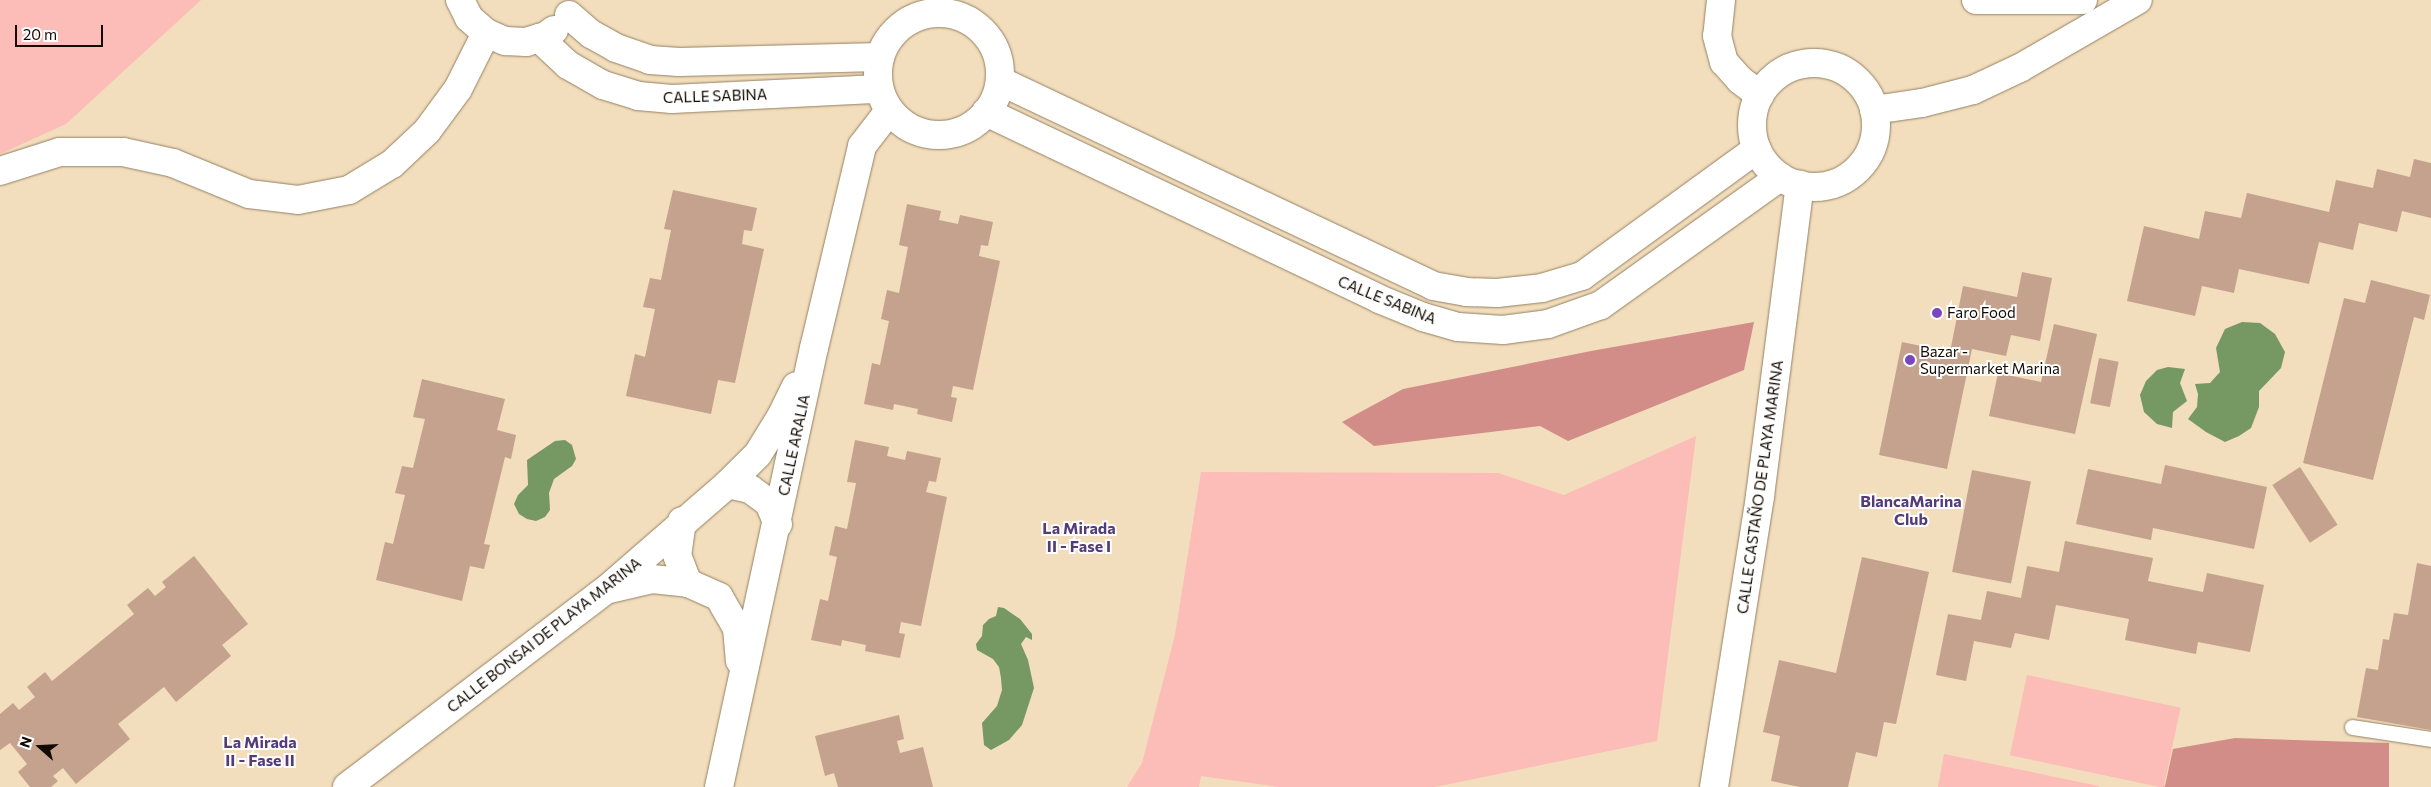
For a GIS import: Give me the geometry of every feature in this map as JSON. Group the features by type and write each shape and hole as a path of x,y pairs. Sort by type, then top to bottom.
{"street":[{"path":"460,0 469,18 486,33 504,41 526,42 546,36 564,23 573,7 592,34 616,48 650,60 679,62 880,57"},
{"path":"1721,0 1717,36 1724,62 1740,80 1760,95"},
{"path":"1976,0 2083,0"},
{"path":"1874,110 1922,103 1973,90 2020,68 2138,0"},
{"path":"928,12 950,12 970,20 986,34 997,52 1001,72 1000,81 998,91 986,112 976,123 959,132 940,136 921,133 903,125 884,100 877,73 880,57 892,33 908,20 928,12"},
{"path":"0,171 60,152 123,152 173,163 249,194 298,200 349,190 392,164 427,131 458,89 486,33"},
{"name":"CALLE SABINA","path":"539,38 568,65 603,85 638,96 672,99 884,100"},
{"path":"1812,63 1834,66 1852,76 1867,92 1874,110 1876,130 1871,149 1861,166 1846,179 1828,186 1790,181 1773,172 1760,157 1752,137 1752,115 1760,95 1773,78 1791,67 1812,63"},
{"name":"CALLE SABINA","path":"1000,81 1433,286 1466,292 1497,293 1542,288 1582,276 1757,149"},
{"name":"CALLE ARALIA","path":"719,787 778,524 814,348 862,146 884,100"},
{"name":"CALLE SABINA","path":"986,112 1379,299 1424,317 1458,327 1502,330 1548,324 1601,305 1790,181"},
{"name":"CALLE CASTAÑO DE PLAYA MARINA","path":"1714,787 1760,496 1790,181"},
{"name":"CALLE BONSAI DE PLAYA MARINA","path":"347,787 606,590 682,521 728,484 763,446 782,415 814,348"},
{"path":"728,484 750,489 769,503 778,524"},
{"path":"682,521 677,555 688,583"},
{"path":"718,597 748,590 766,572"},
{"path":"606,590 652,579 688,583 718,597 737,628 742,678"}],"lane":[{"path":"2352,727 2431,739"}],"shaded area":[{"path":"0,0 201,0 66,124 0,154"},
{"path":"1754,322 1744,370 1568,441 1540,426 1374,446 1342,422 1403,389 1591,351"},
{"path":"2242,322 2260,323 2275,334 2285,352 2281,368 2259,391 2259,407 2251,428 2225,442 2206,432 2188,419 2197,407 2198,394 2195,384 2210,383 2220,372 2216,348 2225,329"},
{"path":"2168,367 2185,369 2180,383 2187,401 2173,412 2172,428 2157,424 2144,412 2140,395 2146,381 2157,370"},
{"path":"1696,436 1657,741 1435,787 1279,787 1201,776 1199,787 1127,787 1142,763 1175,635 1201,472 1498,473 1564,495"},
{"path":"565,440 572,445 576,459 572,466 554,479 549,493 550,510 545,517 536,521 527,519 519,514 514,504 518,495 528,485 527,460 555,441"},
{"path":"998,607 1004,608 1020,619 1032,634 1032,640 1026,637 1021,644 1028,660 1034,688 1022,725 1009,740 991,750 984,745 982,723 997,706 1002,690 1001,678 999,667 993,659 977,650 976,644 982,636 983,625 989,619 996,616"},
{"path":"2027,675 2181,708 2164,787 2010,755"},
{"path":"2235,738 2389,743 2389,787 2163,787 2165,786 2173,749"},
{"path":"1944,754 2099,786 2099,787 1938,787"}],"building":[{"path":"2414,159 2431,163 2431,218 2402,211 2397,232 2359,223 2353,250 2319,242 2309,284 2239,269 2234,293 2202,286 2195,316 2127,301 2144,226 2199,239 2205,211 2241,218 2247,193 2329,212 2336,180 2373,188 2377,169 2410,177"},
{"path":"673,190 757,208 752,231 744,230 742,244 764,249 735,383 718,380 711,414 626,396 635,354 645,357 655,309 643,307 650,278 661,280 671,230 664,229"},
{"path":"907,204 941,211 939,220 958,224 960,215 993,222 988,246 981,245 979,256 1000,261 973,390 953,386 951,397 957,398 952,422 917,414 918,409 894,404 893,410 864,404 872,363 880,365 889,321 881,319 887,290 899,293 908,247 899,245"},
{"path":"2022,272 2052,278 2040,341 2011,335 2006,356 1972,349 1947,469 1879,455 1902,342 1950,352 1963,286 2017,297"},
{"path":"2371,280 2430,295 2424,320 2414,317 2373,480 2303,463 2344,298 2365,303"},
{"path":"2054,324 2097,334 2075,434 1989,416 1998,373 2041,382"},
{"path":"2099,358 2119,362 2110,407 2090,403"},
{"path":"422,379 505,399 497,430 516,435 511,459 505,457 484,544 490,545 484,569 470,566 462,601 376,580 385,542 393,544 405,495 395,493 402,466 413,468 425,419 413,417"},
{"path":"855,440 889,447 887,456 905,460 907,451 941,458 936,482 929,481 926,492 947,497 921,626 901,622 899,633 905,634 900,658 865,651 866,645 842,640 841,646 811,640 820,599 828,601 837,557 829,555 835,526 847,529 856,483 847,482"},
{"path":"2165,465 2267,487 2254,549 2153,528 2151,540 2076,524 2088,469 2161,484"},
{"path":"2300,467 2338,525 2310,543 2272,485"},
{"path":"1972,470 2031,481 2011,584 1952,572"},
{"path":"2065,541 2153,558 2148,581 2203,592 2207,573 2264,585 2250,652 2198,642 2196,654 2125,640 2129,619 2056,605 2049,640 2015,633 2011,648 1974,641 1966,681 1936,675 1948,614 1981,620 1987,591 2021,598 2027,566 2059,572"},
{"path":"194,556 248,624 222,645 231,656 176,702 164,687 118,724 130,739 76,784 63,768 53,776 58,781 51,787 30,787 18,772 27,764 10,743 0,750 0,714 13,703 19,710 35,697 27,687 45,672 52,681 134,614 127,605 148,588 155,596 166,587 162,582"},
{"path":"1862,557 1929,572 1896,724 1884,722 1877,757 1856,752 1848,787 1800,787 1771,781 1780,736 1763,732 1779,660 1836,673"},
{"path":"2417,563 2431,566 2431,730 2357,717 2366,668 2378,670 2383,639 2389,640 2394,613 2408,615"},
{"path":"899,715 904,739 897,741 900,753 923,747 933,787 838,787 834,773 825,776 815,736"}],"place":[{"name":"Faro Food","path":"1937,313"},
{"name":"Bazar - Supermarket Marina","path":"1910,360"}],"district":[{"name":"BlancaMarina Club","path":"1911,510"},
{"name":"La Mirada II - Fase I","path":"1079,537"},
{"name":"La Mirada II - Fase II","path":"260,751"}]}
